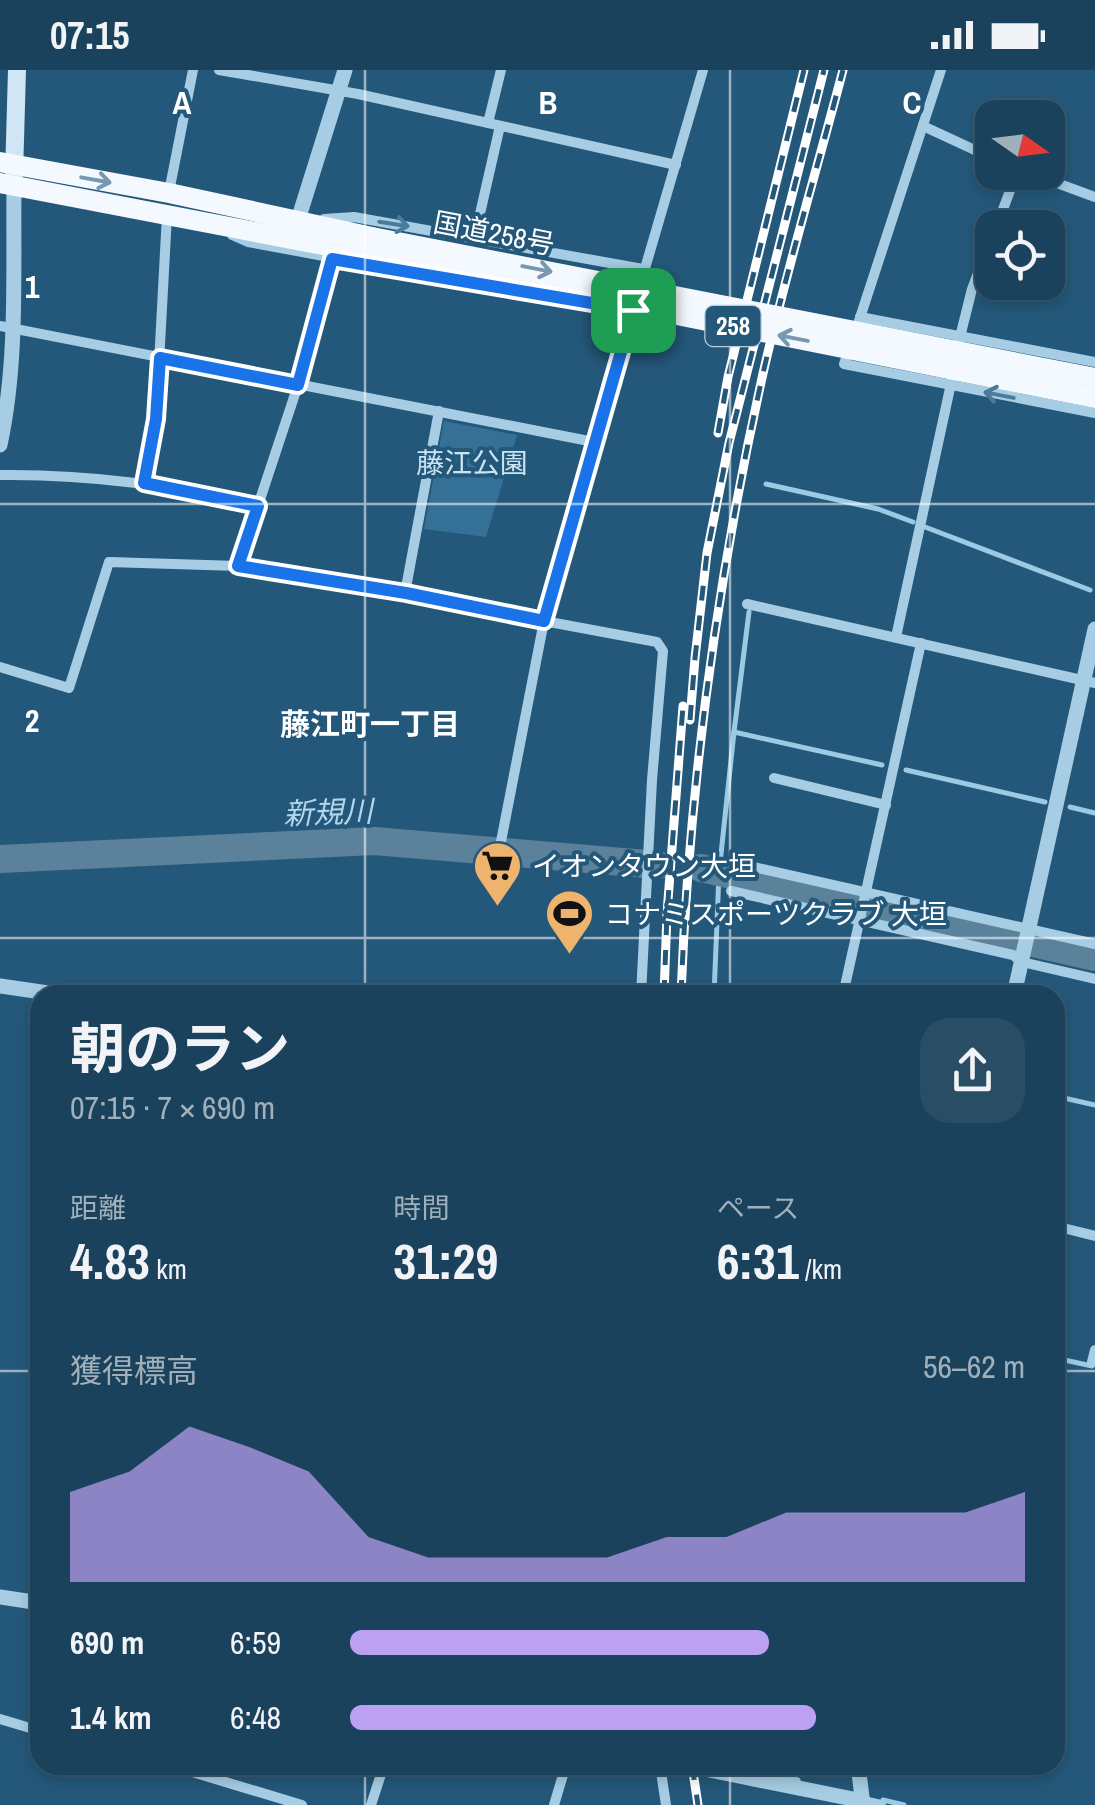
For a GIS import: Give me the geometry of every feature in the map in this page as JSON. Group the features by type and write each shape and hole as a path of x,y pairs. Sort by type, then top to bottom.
{"highway":[{"name":"国道258号","path":"7,174 169,194 298,220 371,245 1095,398"},
{"name":"国道258号","path":"7,174 207,223 371,245 1095,378"}],"main road":[{"path":"7,174 17,70"}],"street":[{"path":"169,194 193,70"},
{"path":"220,70 339,90 676,164"},
{"path":"345,70 298,220 354,217 644,269"},
{"path":"474,240 501,70"},
{"path":"497,862 544,621 702,70"},
{"path":"941,70 844,364 1095,414"},
{"path":"923,126 975,150"},
{"path":"0,445 7,174"},
{"path":"1065,185 1095,196"},
{"path":"144,483 156,419 167,215"},
{"path":"207,223 248,242 633,310"},
{"path":"238,566 298,385 332,259"},
{"path":"896,638 975,281"},
{"path":"860,317 1095,362"},
{"path":"6,328 594,442"},
{"path":"406,593 439,411"},
{"path":"0,475 88,476 258,506"},
{"path":"0,666 69,688 108,562 238,566 406,593 657,642 663,651 647,848 641,985"},
{"path":"747,604 1089,681"},
{"path":"1016,985 1089,681 1095,629"},
{"path":"845,985 921,644"},
{"path":"774,778 886,805"},
{"path":"730,862 1095,944"},
{"path":"730,891 1023,957 1095,979"},
{"path":"0,986 30,990"},
{"path":"1065,1228 1095,1236"},
{"path":"1095,1350 1095,1362"},
{"path":"0,1597 30,1602"},
{"path":"0,1719 30,1728"},
{"path":"202,1775 302,1805"},
{"path":"371,1805 381,1775"},
{"path":"554,1805 563,1775"},
{"path":"662,1775 666,1805"},
{"path":"750,1775 881,1805"},
{"path":"859,1775 863,1803"}],"green space":[{"name":"藤江公園","path":"444,421 517,435 486,537 424,529"}],"waterway":[{"path":"766,484 878,509 913,522"},
{"path":"925,527 1090,590"},
{"path":"734,732 749,612"},
{"path":"714,985 719,873 734,732 882,765"},
{"path":"906,770 1045,802"},
{"path":"1070,807 1095,813"},
{"name":"新規川","path":"0,859 374,841 658,865"},
{"name":"新規川","path":"701,868 1095,957"},
{"path":"1065,1098 1095,1105"},
{"path":"1065,1360 1092,1366"},
{"path":"776,1775 798,1780"},
{"path":"883,1800 904,1805"}],"railway":[{"path":"718,433 728,377 804,70"},
{"path":"690,720 707,553 729,443 824,70"},
{"path":"682,985 698,762 731,531 771,339 843,70"},
{"path":"664,985 683,706"},
{"path":"694,1775 698,1805"}],"place":[{"name":"イオンタウン大垣","path":"497,908"},
{"name":"コナミスポーツクラブ 大垣","path":"570,956"}],"district":[{"name":"藤江町一丁目","path":"370,724"}],"route":[{"path":"332,259 633,310 544,621 406,593 238,566 258,506 144,483 156,419 160,358 298,385 332,259"}]}
